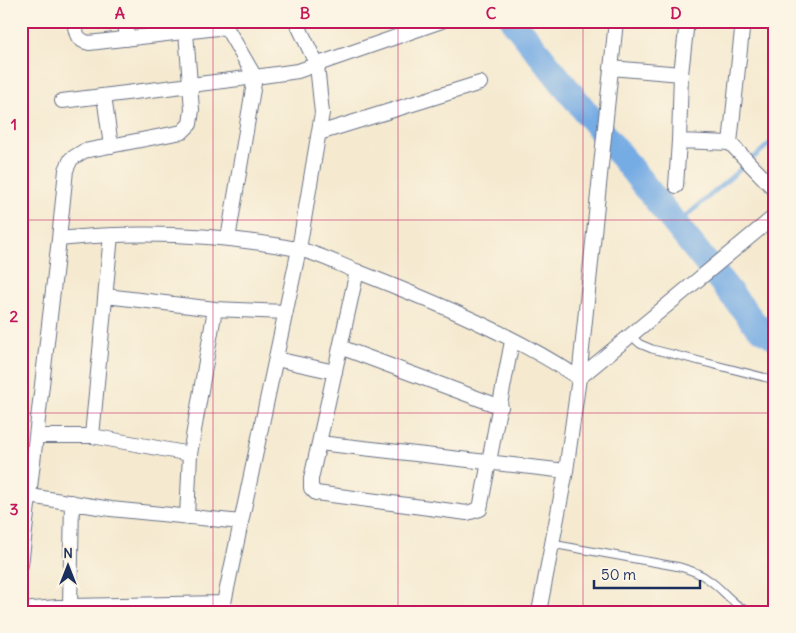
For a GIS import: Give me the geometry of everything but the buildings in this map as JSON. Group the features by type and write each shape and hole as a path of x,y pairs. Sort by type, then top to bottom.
{"street":[{"path":"74,21 76,35 81,41 89,43 186,32 225,24 255,77 228,238"},
{"path":"125,21 127,39"},
{"path":"21,610 70,606 223,607 299,249 322,113 317,65 296,21"},
{"path":"62,101 298,71 442,21"},
{"path":"539,612 566,471 579,378 616,21"},
{"path":"676,186 681,74 688,21"},
{"path":"734,147 744,21"},
{"path":"21,565 66,170 71,159 84,152 182,132 190,124 186,32"},
{"path":"611,68 681,74"},
{"path":"319,133 480,83"},
{"path":"104,96 111,146"},
{"path":"679,141 734,147 775,190"},
{"path":"579,378 775,216"},
{"path":"59,239 111,235 228,238 299,249 417,295 549,358 579,378"},
{"path":"92,436 111,235"},
{"path":"356,271 311,479 311,488 316,493 467,513 480,509 491,462 512,340"},
{"path":"106,296 216,309 286,312"},
{"path":"187,517 190,454 216,309"},
{"path":"340,347 501,407"},
{"path":"276,359 335,372"},
{"path":"36,436 92,436 190,454"},
{"path":"319,443 566,471"},
{"path":"30,496 187,517 241,522"},
{"path":"70,606 72,502"}],"lane":[{"path":"631,336 640,344 652,349 775,380"},
{"path":"552,544 680,567 697,572 711,581 740,608 750,612"}],"waterway":[{"path":"513,21 756,325 775,337"},
{"path":"676,225 775,139"}]}
